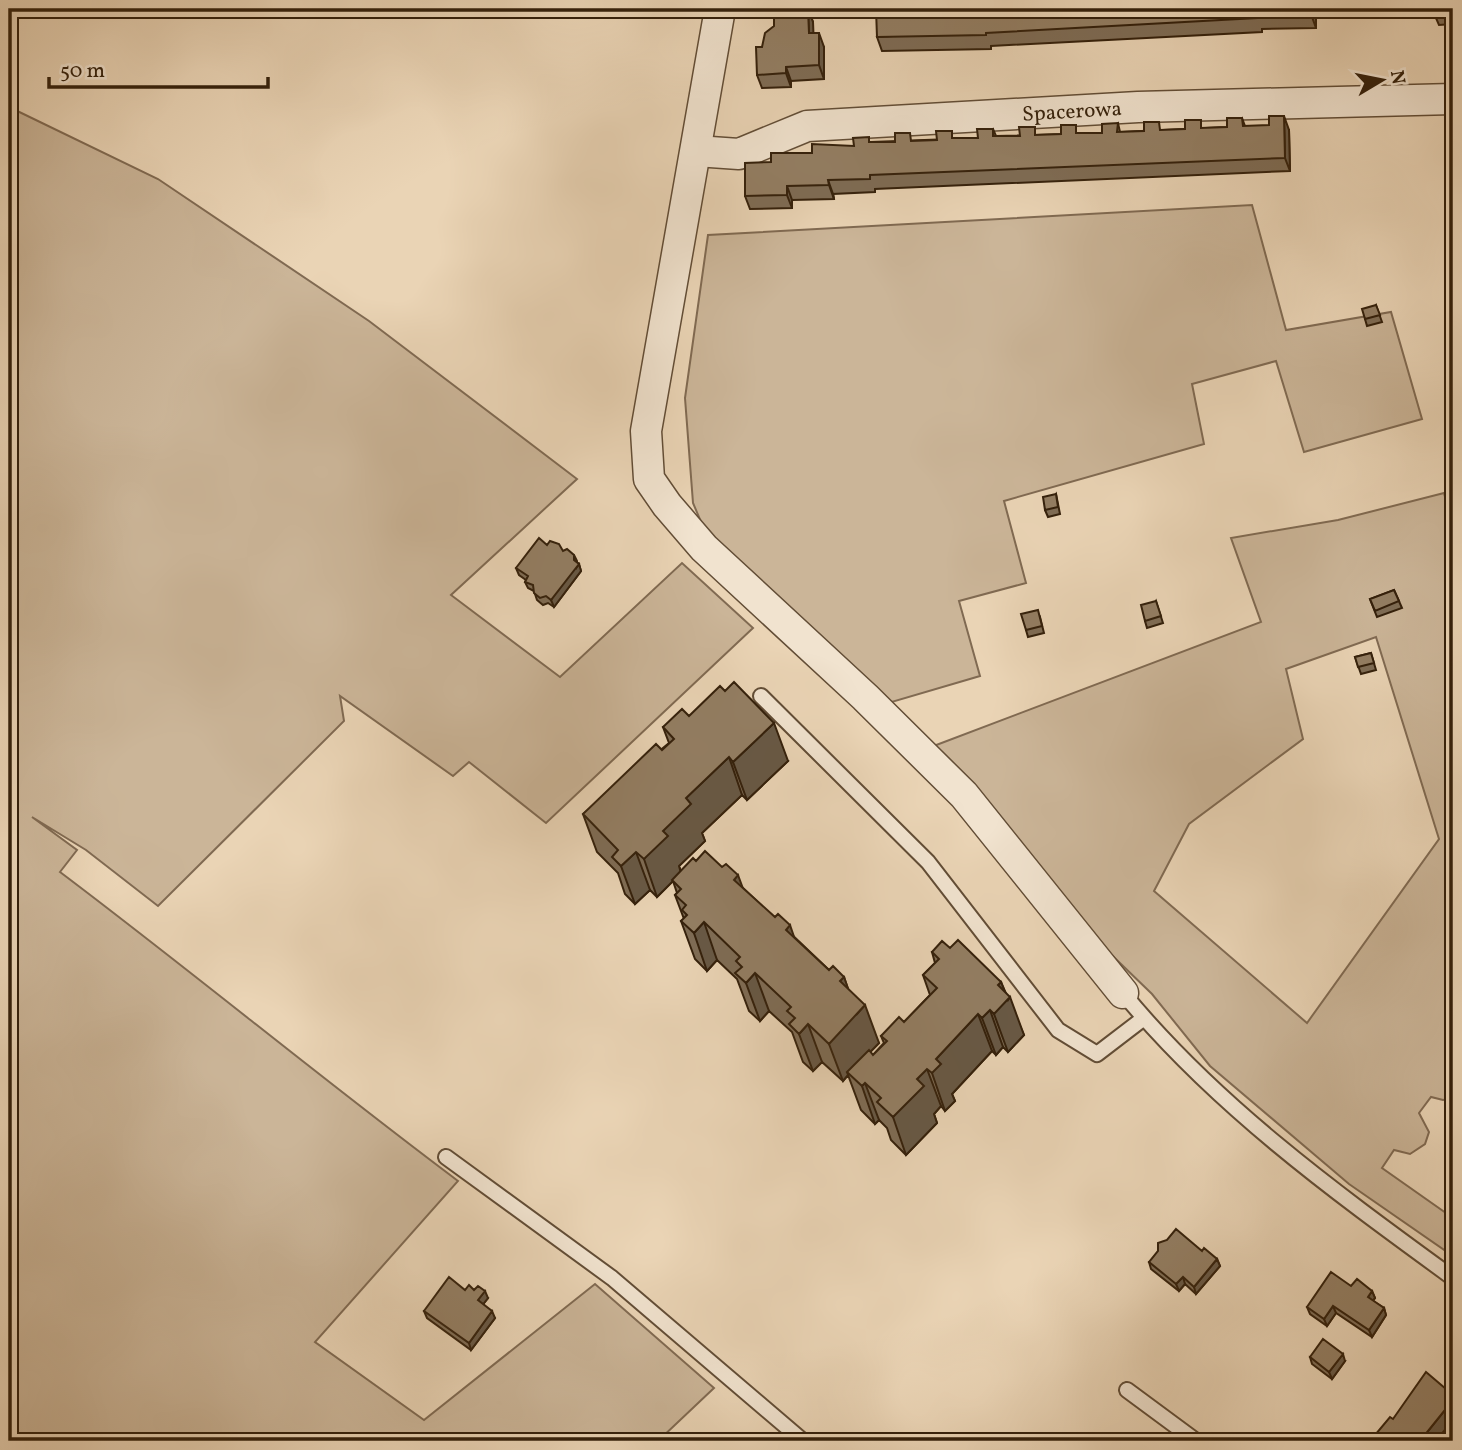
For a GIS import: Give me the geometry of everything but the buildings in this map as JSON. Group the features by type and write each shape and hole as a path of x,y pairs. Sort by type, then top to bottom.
{"street":[{"path":"720,9 646,431 649,480 704,548 865,697 964,795 1123,993"},
{"name":"Spacerowa","path":"696,151 739,154 807,126 1138,107 1453,99"}],"lane":[{"path":"761,696 928,862 1058,1030 1097,1054 1144,1018"},
{"path":"1123,993 1198,1075 1268,1137 1355,1207 1453,1278"},
{"path":"446,1157 612,1278 803,1441"},
{"path":"1127,1390 1196,1441"}],"shaded area":[{"path":"9,107 158,179 369,321 577,479 451,595 560,677 682,563 753,628 546,823 469,762 453,776 340,696 344,721 158,906 86,850 32,817 77,850 60,872 458,1181 315,1342 424,1420 595,1284 714,1388 658,1441 9,1441"},
{"path":"1252,205 1286,330 1391,312 1422,419 1304,452 1276,361 1192,384 1204,444 1004,501 1026,583 959,601 980,676 885,704 710,543 693,503 685,398 708,235"},
{"path":"1444,493 1453,527 1453,1098 1443,1100 1431,1097 1419,1113 1429,1132 1425,1144 1410,1154 1394,1150 1382,1168 1453,1218 1453,1256 1349,1184 1210,1066 1152,994 1093,937 931,747 1261,622 1231,538 1338,520","holes":["1376,637 1439,839 1307,1023 1154,891 1189,824 1303,739 1286,669"]}]}
